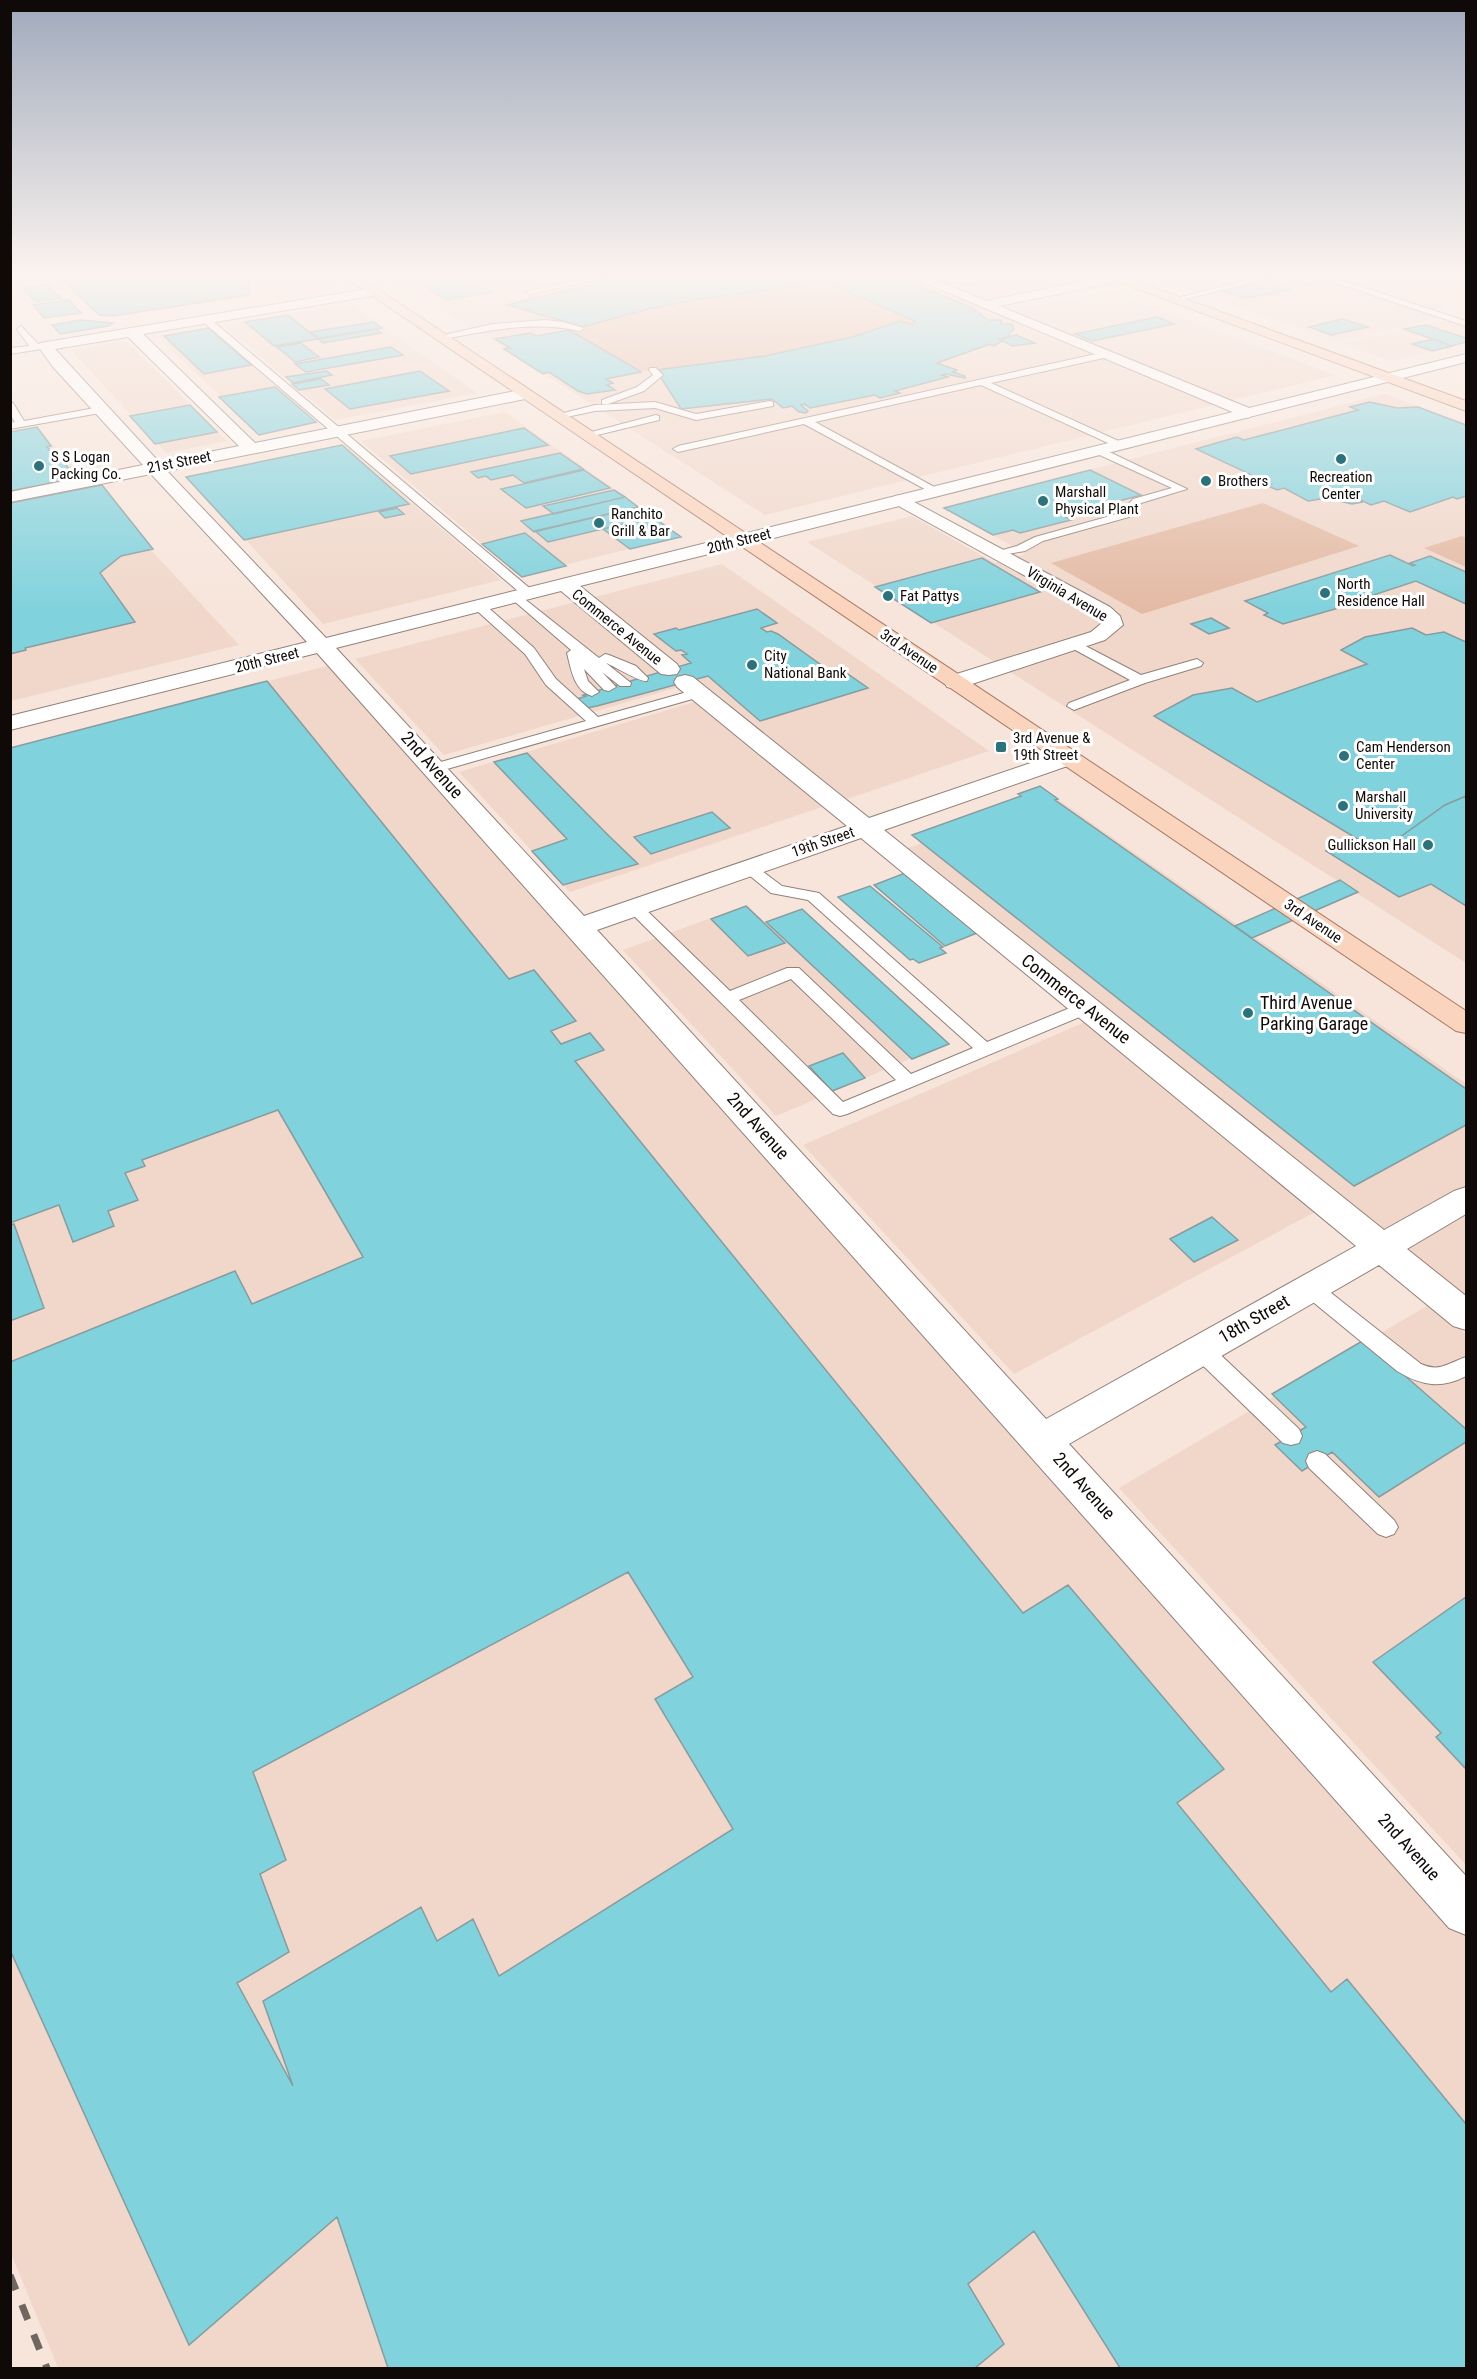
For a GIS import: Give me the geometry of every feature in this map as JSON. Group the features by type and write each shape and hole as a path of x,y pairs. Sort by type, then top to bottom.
{"main road":[{"name":"3rd Avenue","path":"517,389 1467,1024"},
{"path":"1418,389 1467,406"}],"street":[{"name":"2nd Avenue","path":"81,389 435,768 1467,1911"},
{"path":"191,389 251,448"},
{"path":"1189,389 1248,413"},
{"name":"20th Street","path":"10,723 1343,389"},
{"name":"21st Street","path":"10,496 525,394"},
{"name":"Virginia Avenue","path":"901,500 1103,611 1113,620 1113,626 1108,631 955,681"},
{"name":"Commerce Avenue","path":"566,585 1467,1316"},
{"name":"19th Street","path":"579,927 1068,758"},
{"name":"18th Street","path":"1042,1440 1467,1199"}],"lane":[{"path":"286,389 523,595 609,687"},
{"path":"595,408 615,398 642,389"},
{"path":"678,449 950,389"},
{"path":"997,389 1119,445"},
{"path":"557,416 595,408 655,405 696,417 770,404"},
{"path":"10,405 21,424"},
{"path":"10,426 100,410"},
{"path":"585,435 656,418"},
{"path":"806,421 934,491"},
{"path":"999,554 1021,549 1040,539 1125,515 1137,501 1182,489 1097,450"},
{"path":"479,606 530,651 551,682 595,722"},
{"path":"569,642 631,669 642,678"},
{"path":"569,642 625,683"},
{"path":"569,642 582,682 592,692"},
{"path":"1074,644 1140,680"},
{"path":"1074,706 1140,680 1197,663"},
{"path":"435,768 669,701 684,681"},
{"path":"655,690 669,701"},
{"path":"638,694 652,706"},
{"path":"621,699 634,711"},
{"path":"604,704 617,716"},
{"path":"749,868 777,890 813,896 985,1050"},
{"path":"635,908 840,1110 1088,1007"},
{"path":"727,998 793,972 909,1082"},
{"path":"1309,1287 1405,1365 1422,1375 1436,1378 1450,1376 1467,1366"},
{"path":"1200,1349 1291,1436"},
{"path":"1317,1461 1386,1527"}],"shaded area":[{"path":"107,389 175,389 227,441 166,453"},
{"path":"213,389 280,389 319,423 261,434"},
{"path":"298,389 471,389 477,393 335,420"},
{"path":"568,389 1181,389 1217,404 765,515"},
{"path":"668,389 900,389 896,390 900,393 880,398 875,395 810,408 802,405 808,411 806,413 799,412 792,406 783,408 772,399 681,409"},
{"path":"1200,389 1278,389 1229,401"},
{"name":"Marshall University","path":"1385,394 1466,424 1466,963 807,542 912,516 995,563 1026,554 943,507"},
{"path":"505,412 681,536 520,576 361,441"},
{"path":"37,427 239,645 11,701 10,432"},
{"path":"344,444 501,580 323,624 187,476"},
{"path":"1263,503 1359,546 1142,614 1051,563"},
{"path":"1462,536 1466,538 1466,567 1424,548"},
{"path":"722,564 989,751 847,799 700,681 444,755 355,659"},
{"path":"334,664 1466,1932 1466,2368 58,2368 10,2251 10,748"},
{"path":"698,701 825,806 570,892 459,772"},
{"name":"Third Avenue Parking Garage","path":"1053,796 1466,1084 1466,1298 908,848"},
{"path":"747,905 910,1059 776,1116 623,950"},
{"path":"1087,1021 1317,1211 1014,1374 803,1145"},
{"path":"1430,1304 1466,1334 1466,1865 1119,1488"}],"building":[{"path":"264,389 277,389 316,422 259,435 219,397"},
{"path":"325,389 446,389 449,391 350,409"},
{"path":"575,389 615,390 587,394"},
{"path":"668,389 902,389 895,391 900,393 880,398 875,395 810,408 805,404 801,405 808,411 806,413 799,412 792,406 783,408 772,399 681,409"},
{"name":"Recreation Center","path":"1370,402 1397,408 1418,407 1466,425 1466,496 1457,499 1453,497 1410,512 1384,501 1371,505 1361,500 1359,501 1363,502 1352,504 1327,498 1308,501 1284,488 1277,490 1266,485 1271,484 1196,449 1237,437 1244,440 1358,410 1350,407"},
{"path":"190,405 217,432 155,444 130,416"},
{"name":"S S Logan Packing Co.","path":"37,427 51,446 47,447 52,453 56,452 76,478 10,491 10,432"},
{"path":"524,428 548,445 411,474 390,456"},
{"path":"342,445 409,504 244,540 186,477"},
{"path":"560,453 583,469 524,483 513,475 491,480 486,476 478,478 471,472"},
{"path":"584,470 610,488 526,508 501,489"},
{"name":"Marshall Physical Plant","path":"1090,470 1141,495 1064,516 1071,520 1020,533 1013,530 993,535 944,508"},
{"path":"102,485 153,549 121,556 100,573 135,622 25,648 26,650 10,654 10,503"},
{"path":"614,490 625,497 554,514 543,506"},
{"path":"625,497 638,507 534,532 521,521"},
{"name":"Ranchito Grill & Bar","path":"638,507 653,517 548,542 535,531"},
{"path":"397,508 404,514 385,518 379,512"},
{"path":"653,517 681,537 630,549 603,529"},
{"path":"525,533 566,566 522,577 482,544"},
{"name":"North Residence Hall","path":"1390,555 1413,566 1415,565 1410,563 1430,556 1466,572 1466,604 1416,581 1346,604 1349,605 1283,624 1264,615 1268,613 1245,601"},
{"path":"982,558 1040,592 931,623 875,587"},
{"name":"City National Bank","path":"757,609 777,623 761,628 778,634 824,667 822,667 828,672 823,673 828,677 845,672 868,688 760,721 708,676 587,708 577,699 586,696 583,695 691,663 682,655 687,654 681,650 676,651 654,634 676,628 679,630"},
{"path":"1211,618 1229,628 1209,634 1191,624"},
{"name":"Cam Henderson Center","path":"1412,628 1426,635 1444,632 1466,642 1466,796 1445,805 1379,852 1154,716 1193,695 1232,688 1257,702 1367,664 1341,650 1365,637"},
{"path":"267,681 509,979 534,970 576,1021 551,1031 561,1044 590,1033 604,1050 575,1061 1023,1613 1068,1585 1224,1769 1177,1803 1331,1992 1347,1979 1466,2124 1466,2368 1120,2368 1034,2231 968,2284 1004,2344 975,2368 388,2368 337,2217 189,2345 10,1950 10,1362 235,1271 252,1304 363,1257 278,1110 142,1160 145,1166 125,1173 138,1200 108,1211 114,1226 73,1242 59,1205 10,1223 10,748","holes":["628,1572 693,1677 655,1699 733,1829 499,1976 473,1919 437,1941 421,1907 263,2001 293,2086 237,1983 289,1952 260,1874 286,1860 253,1772"]},
{"path":"527,753 638,864 563,885 532,851 567,839 494,762"},
{"name":"Third Avenue Parking Garage","path":"1040,786 1058,799 1055,800 1466,1089 1466,1125 1354,1186 912,835 1021,796 1018,794"},
{"name":"Gullickson Hall","path":"1466,796 1466,906 1431,884 1399,897 1326,851 1357,839 1379,852 1445,805"},
{"path":"712,812 730,828 651,854 634,837"},
{"path":"905,873 977,933 945,946 874,885"},
{"path":"1340,880 1358,892 1252,938 1235,926"},
{"path":"870,886 943,947 940,948 946,953 919,963 913,959 910,960 838,897"},
{"path":"746,906 785,943 748,956 711,919"},
{"path":"802,909 949,1044 912,1059 766,922"},
{"path":"843,1053 865,1078 832,1091 809,1066"},
{"path":"1212,1217 1238,1240 1194,1262 1170,1239"},
{"path":"14,1224 44,1308 10,1321 10,1225"},
{"path":"1364,1340 1466,1429 1466,1442 1379,1497 1332,1452 1302,1471 1275,1445 1306,1427 1272,1394"},
{"path":"1466,1597 1466,1769 1436,1737 1441,1733 1373,1662"}],"railway":[{"path":"10,2275 47,2368"}],"place":[{"name":"Recreation Center","path":"1341,459"},
{"name":"S S Logan Packing Co.","path":"39,466"},
{"name":"Brothers","path":"1206,481"},
{"name":"Marshall Physical Plant","path":"1043,501"},
{"name":"Ranchito Grill & Bar","path":"599,523"},
{"name":"North Residence Hall","path":"1325,593"},
{"name":"Fat Pattys","path":"888,596"},
{"name":"City National Bank","path":"752,665"},
{"name":"3rd Avenue & 19th Street","path":"1001,747"},
{"name":"Cam Henderson Center","path":"1344,756"},
{"name":"Marshall University","path":"1343,806"},
{"name":"Gullickson Hall","path":"1428,845"},
{"name":"Third Avenue Parking Garage","path":"1248,1013"}]}
